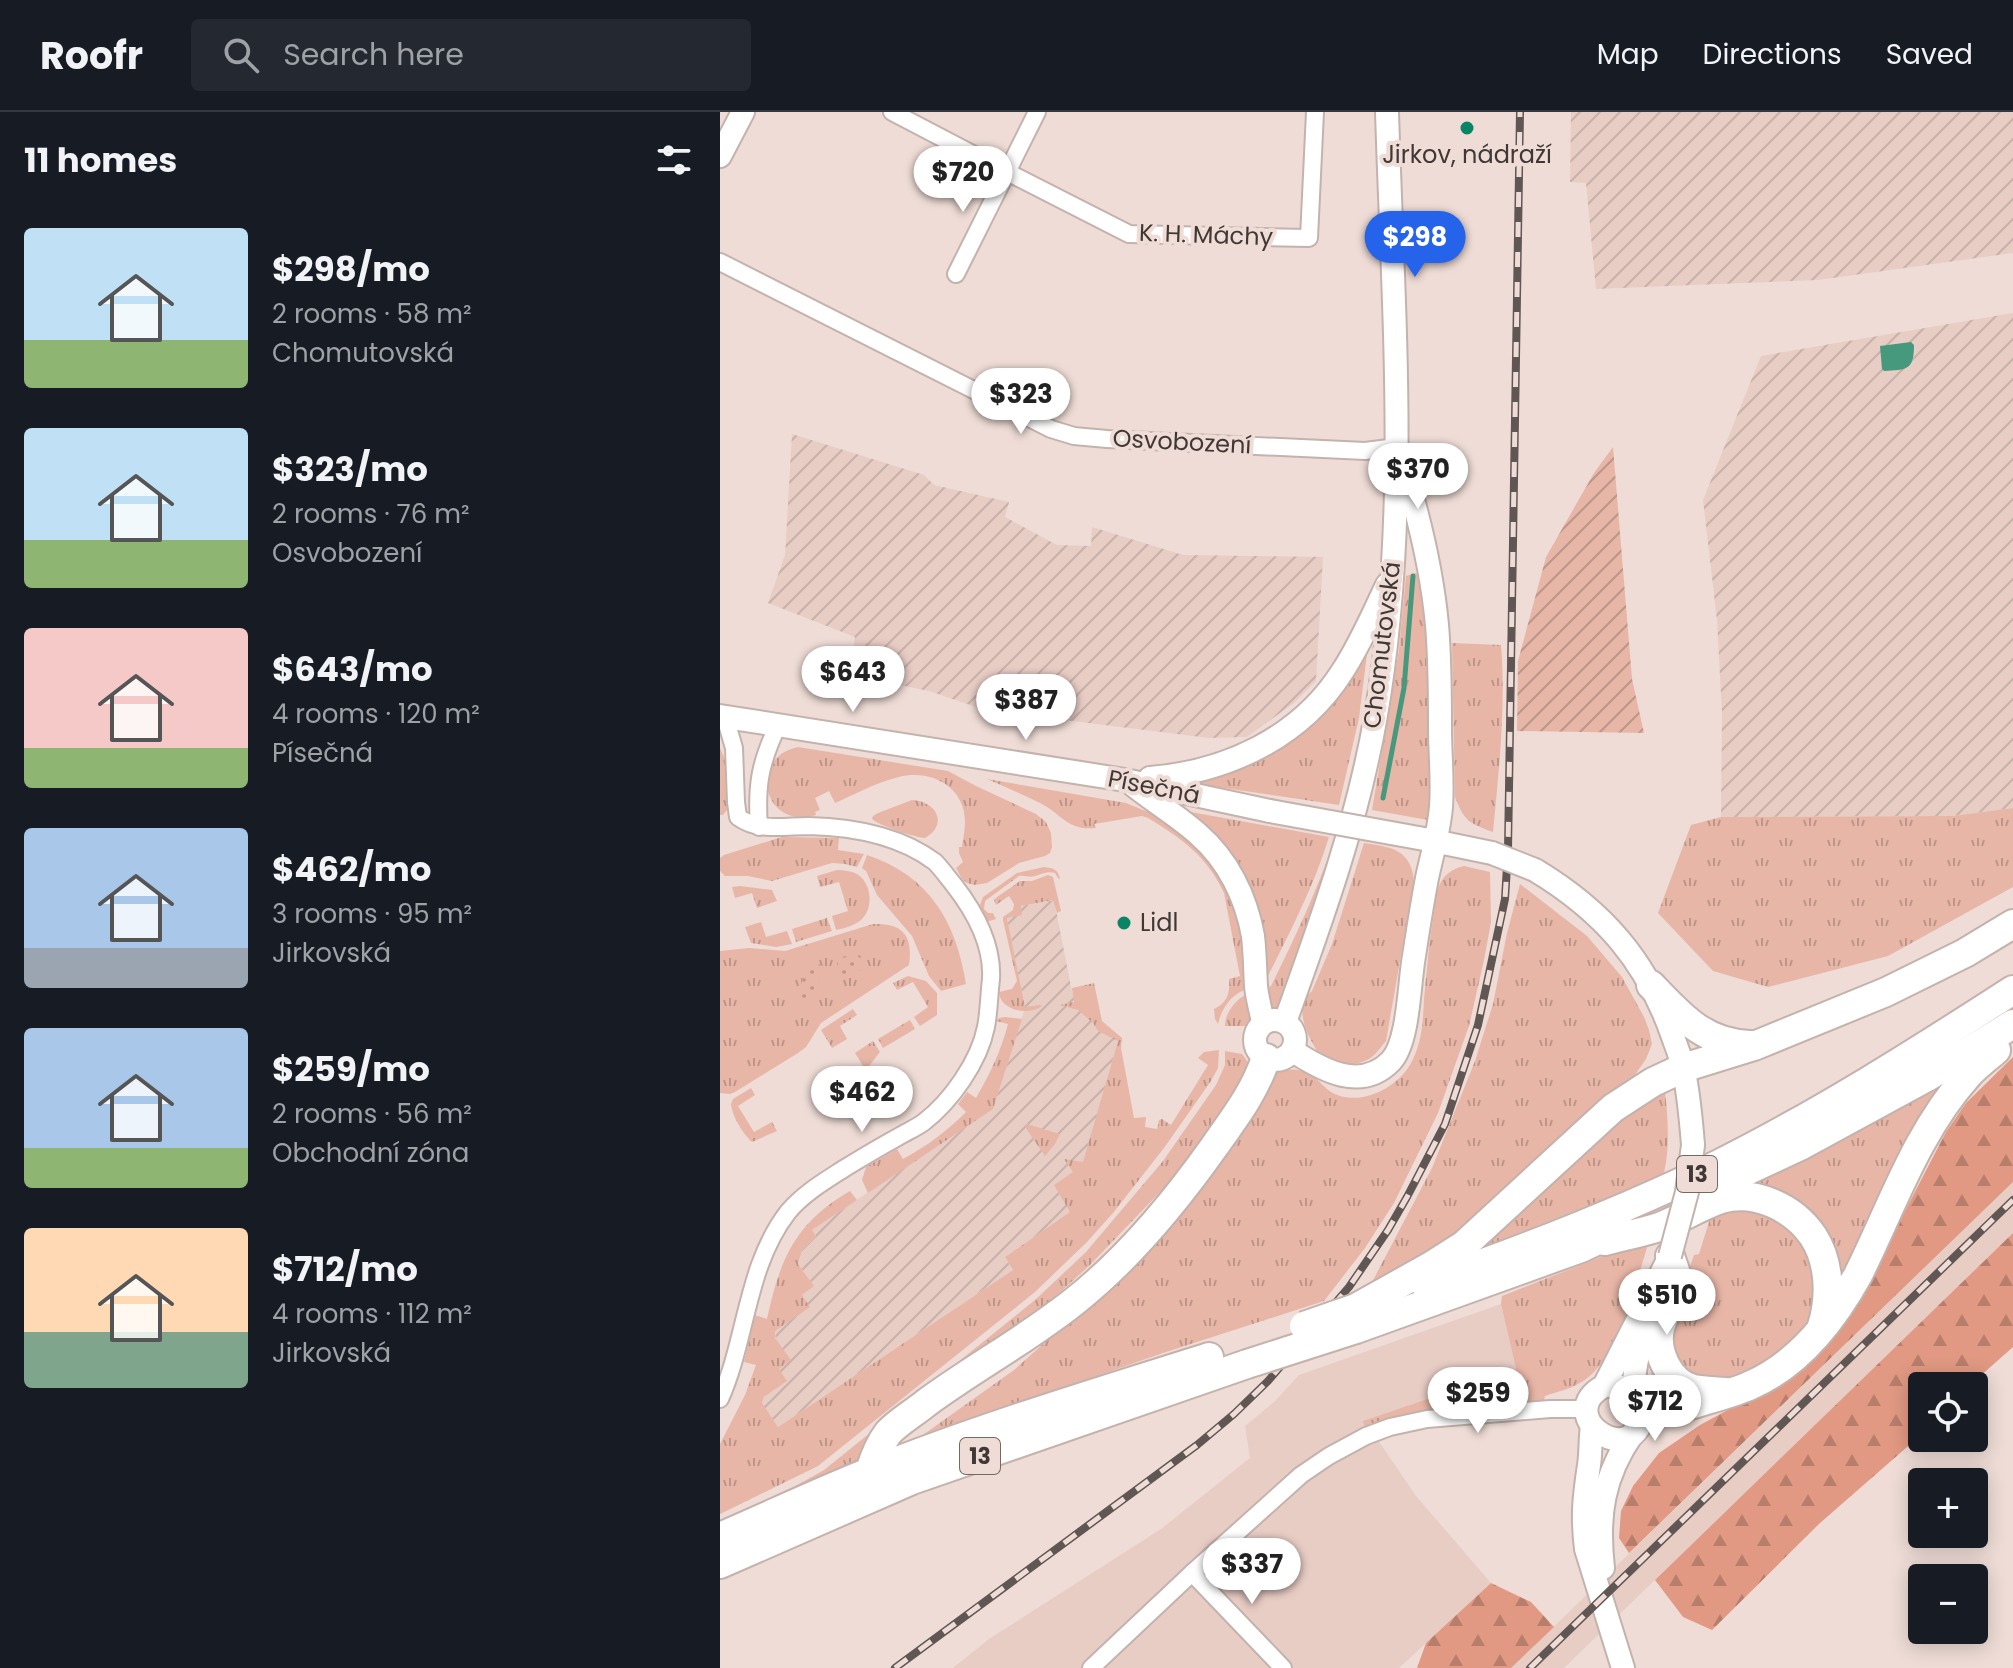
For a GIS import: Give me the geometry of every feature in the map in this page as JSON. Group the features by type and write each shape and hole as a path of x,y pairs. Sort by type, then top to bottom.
{"highway":[{"path":"1356,1318 1464,1245 1613,1108 1653,1082 1683,1068 1754,1046 1886,992 1965,953 2013,924"},
{"path":"1651,985 1689,1023 1713,1038 1754,1046"},
{"name":"13","path":"1356,1318 1471,1268 1597,1220 1718,1164 1915,1053 2013,990"},
{"name":"13","path":"720,1564 912,1480 1247,1355 1581,1248 1802,1145 1927,1077 2013,1024"},
{"path":"1637,1413 1677,1409 1751,1385 1772,1375 1808,1346 1847,1295 1918,1146 1947,1101 1970,1072 2013,1033"},
{"path":"870,1471 876,1451 889,1432 956,1381 1052,1318 1116,1265 1181,1192 1279,1054"},
{"path":"1581,1248 1659,1227 1722,1199 1744,1197 1767,1201 1800,1221 1822,1254 1827,1298 1820,1331"},
{"path":"1665,1268 1677,1279 1660,1328 1662,1357 1671,1373 1684,1384 1729,1393"},
{"name":"13","path":"720,1537 870,1471 1037,1412 1247,1355"}],"street":[{"path":"720,156 743,112"},
{"name":"K. H. Máchy","path":"892,112 1129,234 1309,238 1315,112"},
{"path":"956,274 1037,112"},
{"name":"Chomutovská","path":"1274,1022 1315,939 1338,866 1368,756 1383,665 1393,573 1397,447 1387,112"},
{"name":"Osvobození","path":"720,262 1051,429 1074,436 1365,451 1397,447"},
{"path":"1274,1022 1256,1033 1258,1050 1329,1072 1361,1077 1386,1066 1402,1042 1430,840 1441,796 1440,673 1437,621 1425,554 1413,498 1397,447"},
{"path":"1125,780 1176,776 1209,768 1249,753 1289,729 1317,705 1341,675 1393,573"},
{"path":"720,1399 757,1271 778,1227 808,1192 923,1123 952,1095 973,1063 986,1030 991,965 976,917 966,900 938,865 920,851 890,838 865,832 811,826 759,827 738,817 734,748 723,717"},
{"name":"Písečná","path":"723,717 1125,780 1270,811 1430,840 1492,853 1554,881 1585,905 1637,960 1669,1025 1683,1068 1693,1145 1687,1192 1665,1268"},
{"path":"759,827 759,777 766,750 778,725"},
{"path":"1125,780 1196,832 1216,852 1233,877 1251,925 1256,989 1274,1022 1294,1031 1296,1044 1279,1054"},
{"path":"1623,1668 1590,1564 1584,1530 1592,1395 1604,1386 1665,1268"},
{"path":"1091,1668 1301,1475 1366,1436 1427,1419 1550,1409 1590,1418 1604,1437 1627,1437 1637,1413 1633,1382 1638,1356 1665,1268"},
{"path":"1604,1386 1621,1385 1637,1413"},
{"path":"1609,1625 1601,1517 1605,1490 1614,1463 1637,1413"},
{"path":"1192,1573 1283,1668"}],"shaded area":[{"path":"1571,112 2013,112 2013,253 1818,280 1596,289 1586,183 1570,182"},
{"path":"2013,313 2013,808 1953,816 1721,817 1722,713 1717,620 1703,500 1761,356"},
{"path":"1911,342 1914,353 1908,367 1892,371 1882,369 1880,346"},
{"path":"792,434 924,475 934,485 1009,502 1005,517 1057,545 1091,546 1092,527 1183,555 1323,557 1316,681 1294,703 1247,737 1209,738 985,710 929,691 850,675 855,637 768,603 785,555"},
{"path":"1054,900 1072,992 1118,1041 1071,1212 1005,1257 1013,1270 778,1427 762,1404 764,1397 787,1381 778,1369 775,1331 802,1295 814,1286 798,1264 802,1250 816,1236 812,1230 993,1108 1025,1008 1007,918 1021,906"},
{"path":"2013,1182 2013,1233 1564,1668 1511,1668"},
{"path":"1501,1304 1516,1369 1365,1421 1416,1496 1491,1583 1399,1668 953,1668 989,1639 1161,1529 1250,1458 1245,1426 1274,1402 1299,1375"}],"green space":[{"path":"1613,447 1632,679 1644,733 1517,731 1518,661 1546,557 1594,473"},
{"path":"1415,573 1422,580 1433,689 1428,820 1372,810 1399,650 1406,576"},
{"path":"1452,643 1501,645 1502,715 1493,832 1468,820 1455,797"},
{"path":"1368,646 1359,718 1339,805 1197,784 1198,779 1231,770"},
{"path":"798,747 948,771 1036,814 1046,822 1051,833 1050,853 1019,863 987,883 967,883 956,868 963,862 959,847 962,847 965,825 959,799 944,783 922,776 891,779 835,803 829,791 815,798 820,810 815,812 816,815 798,817 784,813 768,791 767,778 772,765 782,754"},
{"path":"720,748 727,764 727,810 723,815 720,815"},
{"path":"987,779 1126,803 1179,828 1224,876 1245,927 1250,988 1238,993 1229,1002 1218,1024 1214,1009 1227,997 1229,979 1240,976 1224,893 1201,858 1148,818 1142,816 1094,824 1096,828 1078,827 1048,807"},
{"path":"912,800 928,804 936,814 936,826 925,838 897,831 872,819 878,813"},
{"path":"2013,808 2013,887 1888,956 1768,987 1713,971 1658,913 1691,825 1721,817 1953,816"},
{"path":"1191,812 1329,837 1301,909 1267,978 1261,984 1260,938 1190,817"},
{"path":"782,837 839,838 838,850 864,854 857,867 832,863 772,881 748,876 725,876 720,871 720,858 724,855"},
{"path":"1335,839 1284,998 1276,1008 1268,1008 1262,991 1271,986 1289,950"},
{"path":"1364,843 1391,848 1404,856 1409,862 1414,881 1386,1041 1367,1060 1339,1064 1325,1059 1318,1052 1307,1031 1302,1010 1332,944"},
{"path":"867,855 908,875 936,904 955,941 966,984 941,991 929,976 912,936 877,895 862,868"},
{"path":"1464,866 1490,872 1491,922 1469,1026 1438,1113 1394,1203 1365,1248 1324,1301 1166,1352 913,1442 1014,1370 1063,1326 1270,1076 1285,1070 1306,1072 1335,1094 1356,1098 1377,1093 1404,1073 1414,1057 1421,1033 1437,892 1448,874"},
{"path":"1044,867 1055,870 1060,879 1052,872 1033,877 1019,876 985,901 984,909 993,913 996,919 986,922 980,905 983,897 1017,873"},
{"path":"837,870 857,874 866,883 870,896 868,909 861,920 836,930 832,916 848,911 839,882 820,887 817,876"},
{"path":"1048,875 1053,877 1061,911 1057,913 1053,900 1021,906 1022,915 1007,918 1025,1007 1042,1006 1030,1011 1016,1010 1004,1004 999,992 1012,989 1017,981 1003,920 1013,910 1014,904 1009,896 996,905 994,900 1020,881 1032,881"},
{"path":"1520,884 1587,936 1622,977 1644,1017 1652,1044 1633,1078 1599,1106 1466,1232 1370,1286 1432,1168 1475,1061 1493,1004"},
{"path":"732,887 772,890 777,901 757,908 752,893 735,898"},
{"path":"827,918 832,931 796,942 792,929"},
{"path":"761,922 766,937 787,931 792,944 776,947 751,943 745,927"},
{"path":"873,924 892,926 904,933 908,939 909,965 821,1023 806,1047 798,1053 735,1092 720,1093 720,951 749,948 785,951"},
{"path":"854,953 862,959 864,969 844,975 837,968 837,959"},
{"path":"817,964 822,965 821,977 816,981 813,998 798,998 804,972"},
{"path":"908,976 926,981 937,993 937,1015 920,1026 914,1017 928,1007 913,982 897,990 893,983"},
{"path":"1094,983 1102,1021 1122,1038 1121,1048 1134,1118 1146,1117 1145,1127 1157,1129 1162,1119 1171,1125 1208,1065 1198,1058 1204,1052 1219,1050 1218,1068 1211,1081 1164,1148 1113,1213 1035,1292 818,1466 720,1514 720,1444 745,1395 756,1365 744,1362 755,1315 767,1319 778,1278 793,1244 831,1203 850,1191 857,1200 812,1230 816,1236 802,1250 798,1264 814,1286 802,1295 810,1307 775,1331 775,1338 791,1360 779,1369 787,1381 764,1397 762,1403 778,1427 1013,1270 1005,1257 1070,1212 1054,1185 1073,1172 1064,1159 1083,1162 1118,1041 1098,1031 1078,1010 1060,1005 1074,1002 1072,988"},
{"path":"1247,994 1252,1021 1246,1026 1225,1026 1232,1007"},
{"path":"853,1009 857,1015 840,1026 847,1039 832,1048 821,1030"},
{"path":"1005,1017 1022,1019 993,1109 868,1193 862,1180 866,1167 897,1149 903,1159 936,1138 966,1112 958,1104 967,1092 976,1098 981,1089 1008,1024 996,1021"},
{"path":"910,1020 915,1029 883,1048 878,1039"},
{"path":"873,1041 880,1052 854,1085 848,1075 863,1066 855,1053"},
{"path":"1225,1051 1242,1054 1250,1065 1250,1073 1186,1165 1090,1265 857,1464 720,1523 824,1470 1035,1300 1086,1252 1163,1161 1216,1085 1225,1065"},
{"path":"2013,1057 2013,1182 1629,1553 1619,1538 1621,1511 1633,1486 1659,1453 1700,1425 1789,1377 1862,1294 1946,1132 1966,1103"},
{"path":"1956,1073 1841,1289 1751,1185 1855,1132"},
{"path":"844,1078 850,1088 818,1106 812,1097"},
{"path":"751,1088 755,1095 738,1106 754,1132 772,1122 777,1131 752,1142 738,1124 731,1104 733,1099"},
{"path":"1663,1091 1668,1132 1664,1173 1472,1252 1601,1130"},
{"path":"1027,1124 1060,1134 1045,1156 1025,1127"},
{"path":"1763,1208 1809,1246 1819,1301 1803,1335 1759,1369 1716,1381 1693,1379 1673,1354 1673,1315 1694,1255 1699,1254 1709,1213"},
{"path":"2013,1233 2013,1347 1985,1372 1908,1372 1908,1446 1820,1523 1712,1630 1683,1617 1655,1580"},
{"path":"1651,1235 1621,1327 1604,1360 1583,1381 1545,1396 1544,1400 1422,1412 1365,1428 1363,1421 1516,1369 1501,1304 1502,1296"},
{"path":"1491,1583 1531,1602 1554,1627 1511,1668 1417,1668 1426,1643"}],"waterway":[{"path":"1383,798 1404,688 1413,576"}],"railway":[{"path":"895,1668 1197,1445 1268,1381 1349,1287 1388,1230 1445,1124 1478,1025 1505,899 1520,112"},
{"path":"1530,1668 2013,1200"}],"place":[{"name":"Jirkov, nádraží","path":"1467,128"},
{"name":"Lidl","path":"1124,923"}]}
